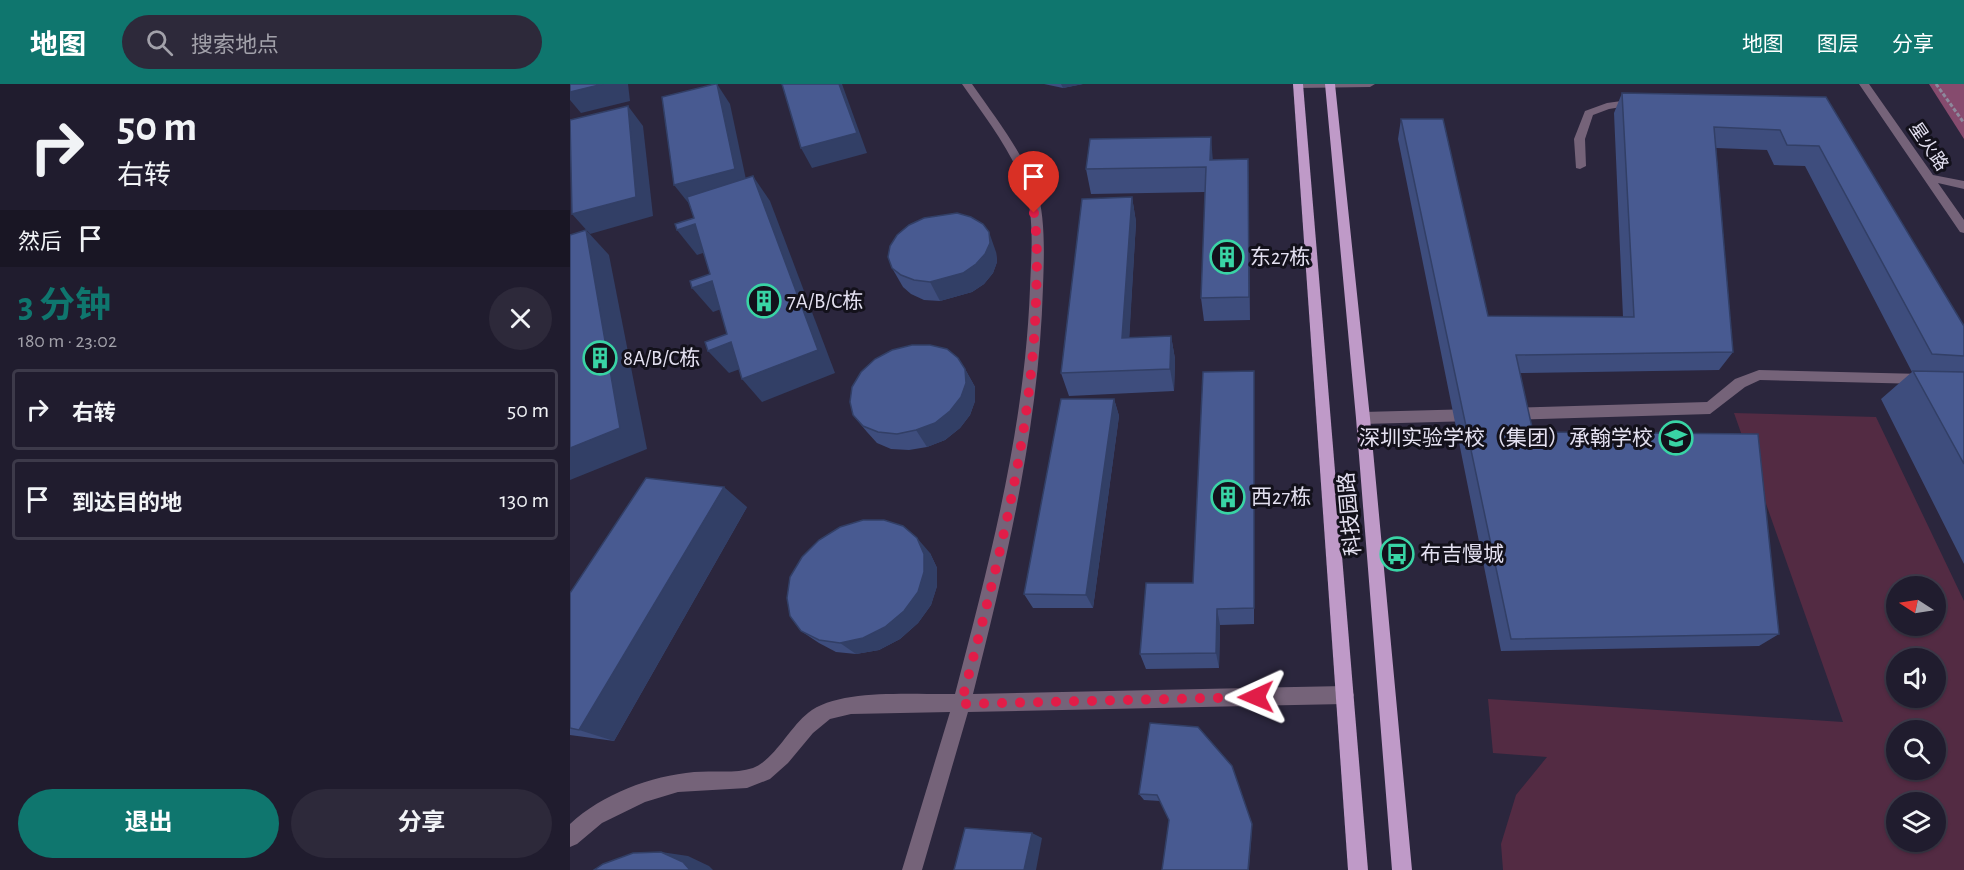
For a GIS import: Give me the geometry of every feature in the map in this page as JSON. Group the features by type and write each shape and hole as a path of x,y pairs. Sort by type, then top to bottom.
{"main road":[{"name":"科技园路","path":"1298,85 1358,870"},
{"name":"科技园路","path":"1331,85 1363,418 1402,870"}],"street":[{"path":"912,870 961,704 997,566 1029,398 1035,331 1038,240 1031,190 1008,143 967,84"},
{"path":"1298,85 1370,84"},
{"name":"星火路","path":"1864,84 1964,229"},
{"path":"1580,166 1577,146 1580,130 1589,113 1607,106 1646,101"},
{"path":"1929,178 1964,185"},
{"path":"1363,418 1710,408 1740,383 1759,375 1964,380"},
{"path":"570,837 610,807 643,792 690,781 755,777 778,759 801,732 824,713 851,705 1345,695"}],"path":[{"path":"1936,84 1964,123"}],"shaded area":[{"path":"1929,84 1964,84 1964,139"},
{"path":"1734,413 1876,417 1964,601 1964,870 1503,870 1501,844 1516,795 1547,757 1493,753 1488,699 1843,722"}],"building":[{"path":"570,84 603,84 570,92"},
{"path":"717,84 735,169 674,185 662,97"},
{"path":"782,84 839,84 857,133 801,148"},
{"path":"1622,93 1826,97 1964,326 1964,356 1932,354 1819,146 1787,145 1780,130 1714,127 1733,352 1516,355 1533,432 1758,434 1779,634 1511,639 1401,119 1443,119 1488,316 1634,317"},
{"path":"628,106 636,197 572,214 570,120"},
{"path":"1211,137 1210,160 1248,159 1249,297 1201,298 1206,167 1086,169 1090,139"},
{"name":"7A/B/C栋","path":"753,176 818,350 742,379 731,342 708,351 705,342 727,334 712,281 692,288 690,281 710,274 695,224 677,230 675,224 694,218 687,197"},
{"path":"1132,197 1122,338 1171,336 1170,369 1061,373 1082,199"},
{"path":"957,213 983,224 989,232 990,243 985,254 976,264 963,273 930,282 914,280 901,275 892,268 888,257 890,246 897,235 909,225 924,218"},
{"path":"586,230 620,428 570,448 570,235"},
{"path":"912,345 930,345 947,349 958,358 965,369 966,383 961,397 950,411 935,423 916,430 897,434 878,432 863,426 853,415 850,402 852,387 861,372 875,359 892,350"},
{"name":"西27栋","path":"1254,371 1254,608 1217,609 1216,653 1140,654 1146,583 1193,583 1203,372"},
{"path":"1913,371 1964,372 1964,464"},
{"path":"1061,399 1114,399 1086,595 1024,594"},
{"path":"646,478 724,487 579,730 570,728 570,593"},
{"path":"863,520 884,520 903,526 917,538 924,554 924,572 918,592 904,611 885,627 863,638 840,643 819,640 801,631 790,616 787,598 790,577 802,557 819,540 840,527"},
{"path":"1150,723 1198,727 1232,766 1252,824 1248,870 1162,870 1169,820 1157,795 1139,794"},
{"path":"965,828 1032,833 1024,870 954,870"},
{"path":"661,852 683,862 690,870 594,870 603,864 633,853"}],"place":[{"name":"东27栋","path":"1227,257"},
{"name":"7A/B/C栋","path":"764,301"},
{"name":"8A/B/C栋","path":"600,358"},
{"name":"深圳实验学校（集团）承翰学校","path":"1676,438"},
{"name":"西27栋","path":"1228,497"},
{"name":"布吉慢城","path":"1397,554"}],"route":[{"path":"1034,213 1038,240 1035,331 1029,398 997,566 961,704 1256,697"}]}
